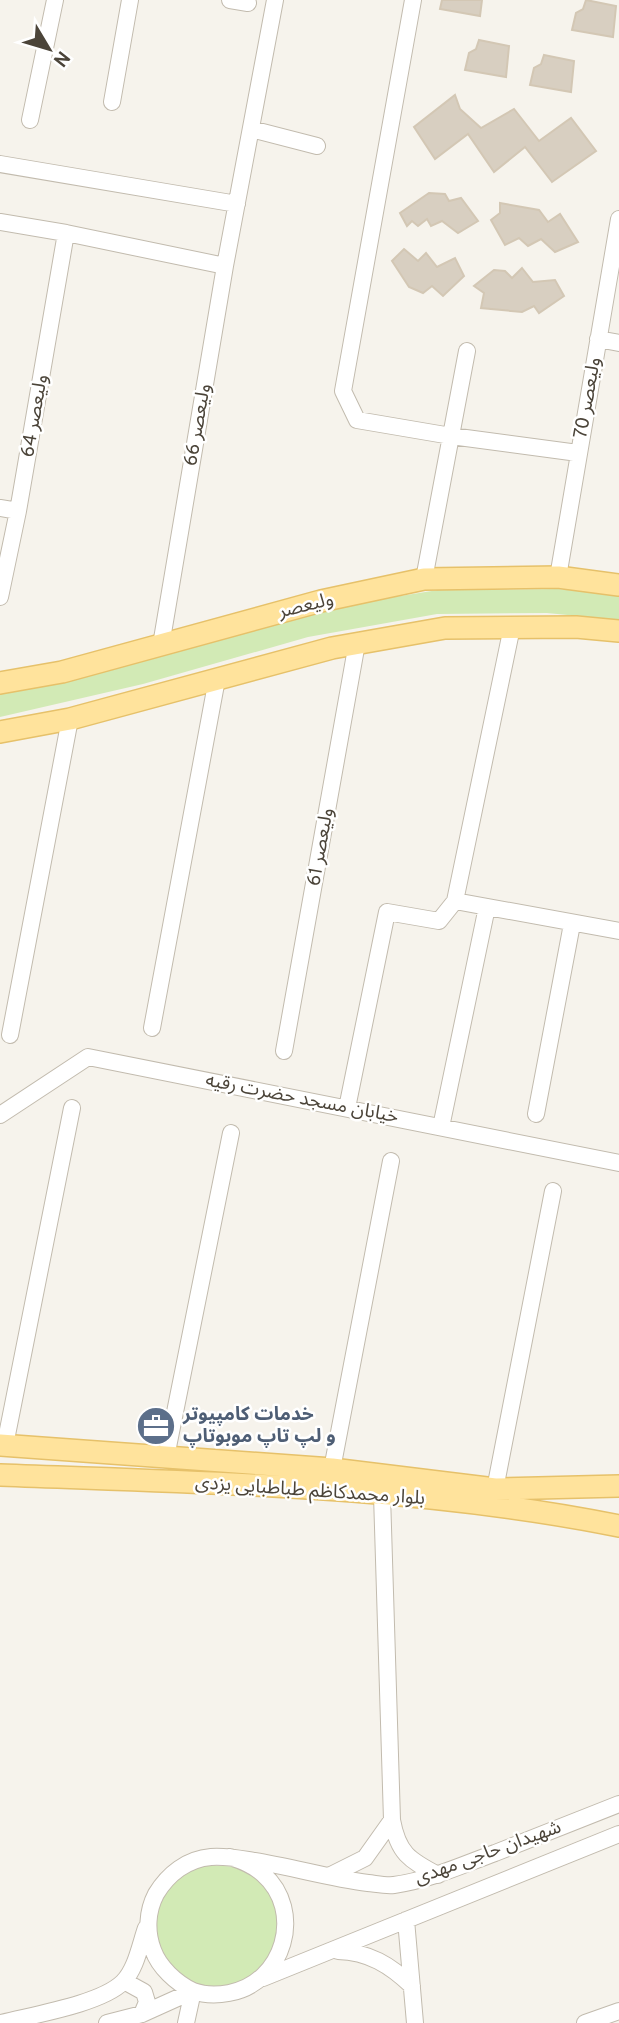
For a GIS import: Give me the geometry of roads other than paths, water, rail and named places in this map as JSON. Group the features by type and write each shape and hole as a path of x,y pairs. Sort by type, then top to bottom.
{"main road":[{"name":"ولیعصر","path":"0,683 62,672 321,601 424,579 558,577 619,585"},
{"path":"0,732 70,719 332,648 445,628 576,626 619,631"},
{"name":"بلوار محمدکاظم طباطبایی یزدی","path":"3,1445 332,1469 495,1489 619,1486"},
{"name":"بلوار محمدکاظم طباطبایی یزدی","path":"0,1475 180,1481 383,1495 543,1511 619,1526"}],"street":[{"path":"30,120 55,0"},
{"path":"113,102 130,0"},
{"path":"230,0 248,3"},
{"name":"ولیعصر 66","path":"161,645 225,266 275,0"},
{"path":"413,0 342,391 357,420 578,453"},
{"path":"251,129 317,146"},
{"path":"0,164 237,204"},
{"name":"ولیعصر 70","path":"558,577 619,219"},
{"path":"0,222 225,266"},
{"name":"ولیعصر 64","path":"0,597 19,511 66,233"},
{"path":"598,339 619,343"},
{"path":"424,579 467,351"},
{"path":"0,508 19,511"},
{"path":"347,1108 387,912 439,921 455,901 512,627"},
{"name":"ولیعصر 61","path":"284,1051 358,643"},
{"path":"152,1028 217,679"},
{"path":"10,1035 70,719"},
{"path":"455,901 619,931"},
{"path":"441,1127 487,907"},
{"path":"536,1114 572,924"},
{"name":"خیابان مسجد حضرت رقیه","path":"0,1115 88,1057 619,1163"},
{"path":"3,1445 72,1108"},
{"path":"166,1457 231,1133"},
{"path":"332,1469 391,1161"},
{"path":"495,1489 552,1191"},
{"path":"383,1495 392,1820 400,1849 414,1862 438,1875"},
{"name":"شهیدان حاجی مهدی","path":"230,1857 391,1886 438,1875 619,1804"},
{"path":"329,1876 365,1858 392,1820"},
{"name":"شهیدان حاجی مهدی","path":"261,1979 619,1834"},
{"path":"1,2023 104,1996 124,1981 136,1961 153,1900 162,1884 176,1870 192,1861 230,1857 248,1863 263,1874 275,1888 285,1912 285,1938 276,1961 261,1979 240,1991 216,1995 193,1991 163,1969 155,1958 148,1932 148,1919"},
{"path":"406,1920 415,2023"},
{"path":"332,1951 356,1952 380,1960 412,1986"},
{"path":"124,1981 144,1992 147,2002 142,2014"},
{"path":"107,2023 142,2014 193,1991"},
{"path":"186,2023 193,1991"},
{"path":"585,2023 619,2011"}],"place":[{"name":"خدمات کامپیوتر و لپ تاپ موبوتاپ","path":"156,1426"}]}
